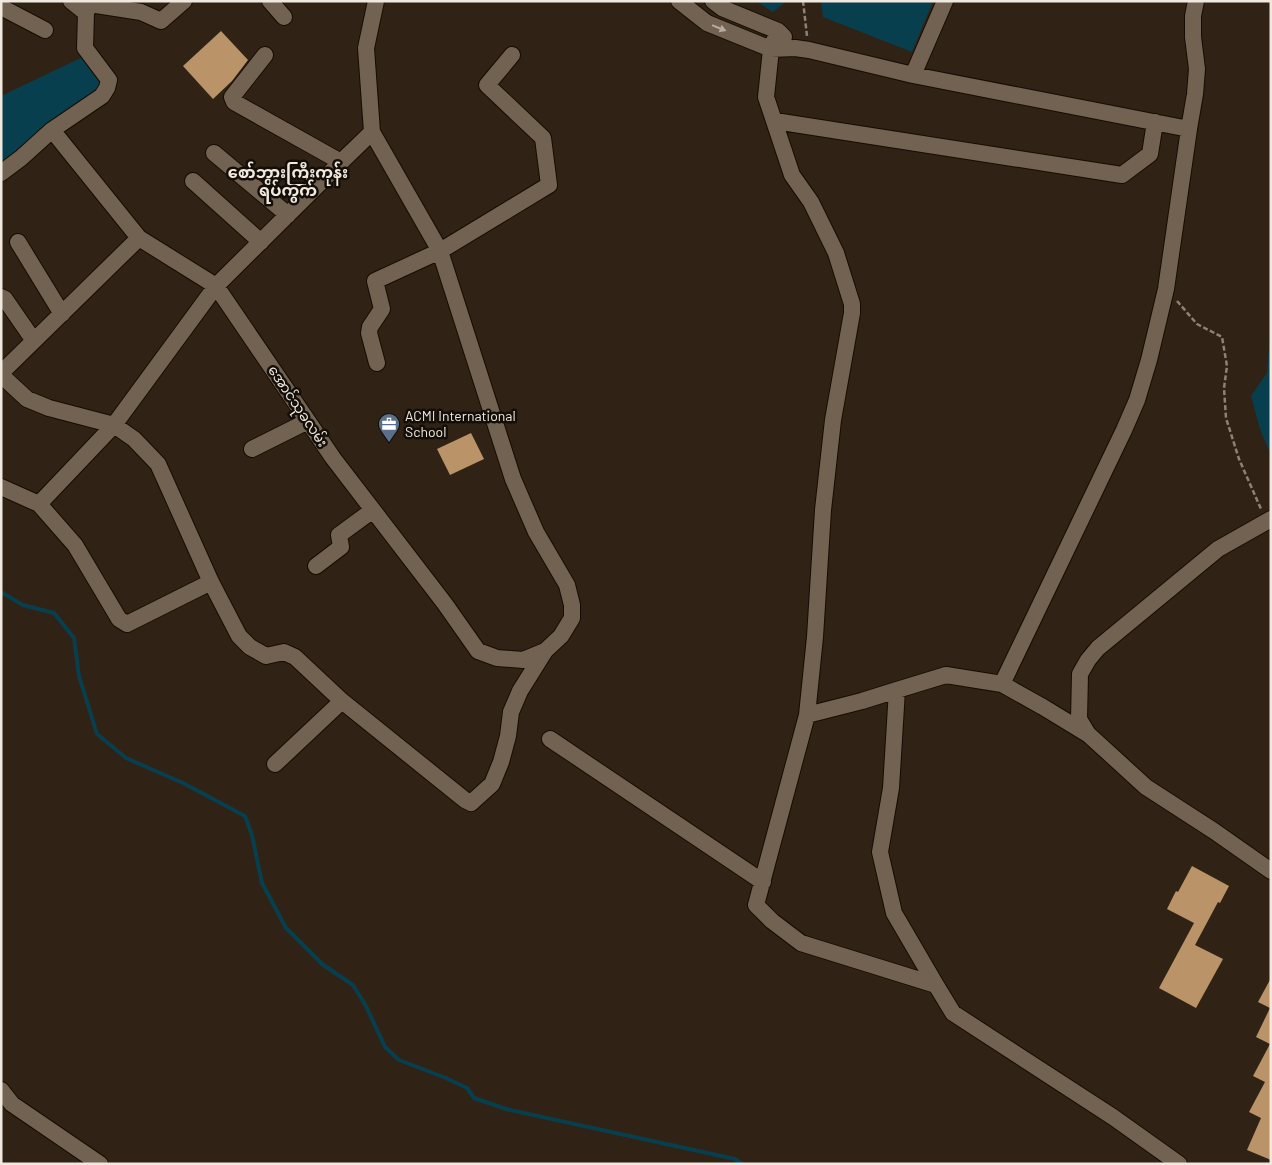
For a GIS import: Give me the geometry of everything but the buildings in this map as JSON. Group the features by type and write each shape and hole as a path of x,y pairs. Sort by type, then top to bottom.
{"street":[{"path":"71,1 89,6 141,12 162,21 184,1"},
{"path":"270,1 284,17"},
{"path":"139,238 1,374 27,399 49,408 114,425 134,440 158,464 210,582 239,636 250,647 266,656 284,652 295,657 342,701 471,803 492,784 502,762 511,712 520,691 545,651 561,636 572,618 572,605 567,585 536,532 513,478 440,251 372,132 366,48 376,1"},
{"path":"679,1 707,23 771,49 802,49 913,76 1189,128"},
{"path":"713,1 722,8 778,31 802,49"},
{"path":"913,76 945,1"},
{"path":"1002,684 1128,422 1149,360 1166,289 1195,94 1196,77 1192,16 1196,1"},
{"path":"1,173 52,130 102,96 107,88 109,80 86,48 89,6"},
{"path":"1,7 45,30"},
{"path":"778,31 771,49 766,97 792,175 810,202 836,253 852,304 852,313 834,420 824,510 815,637 807,715 756,905 772,921 801,943 936,985"},
{"path":"265,55 232,97 234,102 341,162"},
{"path":"377,363 369,333 370,327 382,309 375,281 440,251 549,185 543,138 487,86 512,55"},
{"path":"775,121 1122,176 1150,154 1155,122"},
{"name":"အောင်သုခလမ်း","path":"52,130 139,238 216,286 333,458 445,604 478,651 497,658 523,660 545,651"},
{"path":"39,504 114,425 216,286 372,132"},
{"path":"214,153 288,215"},
{"path":"193,181 260,242"},
{"path":"18,242 62,314"},
{"path":"1,297 5,299 34,341"},
{"path":"252,448 308,421"},
{"path":"1,487 39,504 75,545 119,619 127,624 210,582"},
{"path":"316,566 341,547 339,535 373,510"},
{"path":"1089,736 1079,719 1080,674 1088,660 1098,648 1218,549 1269,520"},
{"path":"807,715 862,701 946,675 1002,684 1089,736 1146,787 1271,871"},
{"path":"897,690 892,788 880,852 894,913 936,985 953,1013 1113,1117 1179,1164"},
{"path":"275,764 342,701"},
{"path":"550,739 763,882"},
{"path":"1,1090 12,1104 100,1164"}],"path":[{"path":"802,49 803,1"},
{"path":"1166,289 1198,324 1222,337 1227,366 1224,388 1226,418 1239,459 1269,520"}],"water":[{"path":"756,1 787,1 773,12"},
{"path":"821,1 933,1 912,52 823,17"},
{"path":"87,55 105,86 1,166 1,96"},
{"path":"1271,322 1271,455 1260,429 1251,396 1267,373"}],"waterway":[{"path":"1,592 23,605 54,613 74,638 79,676 97,734 126,758 183,783 245,816 252,835 262,883 286,928 322,964 353,985 366,1006 385,1047 399,1060 467,1088 474,1098 506,1109 735,1159 742,1164"}],"place":[{"name":"ACMI International School","path":"389,443"}],"district":[{"name":"စော်ဘွားကြီးကုန်း ရပ်ကွက်","path":"288,181"}]}
